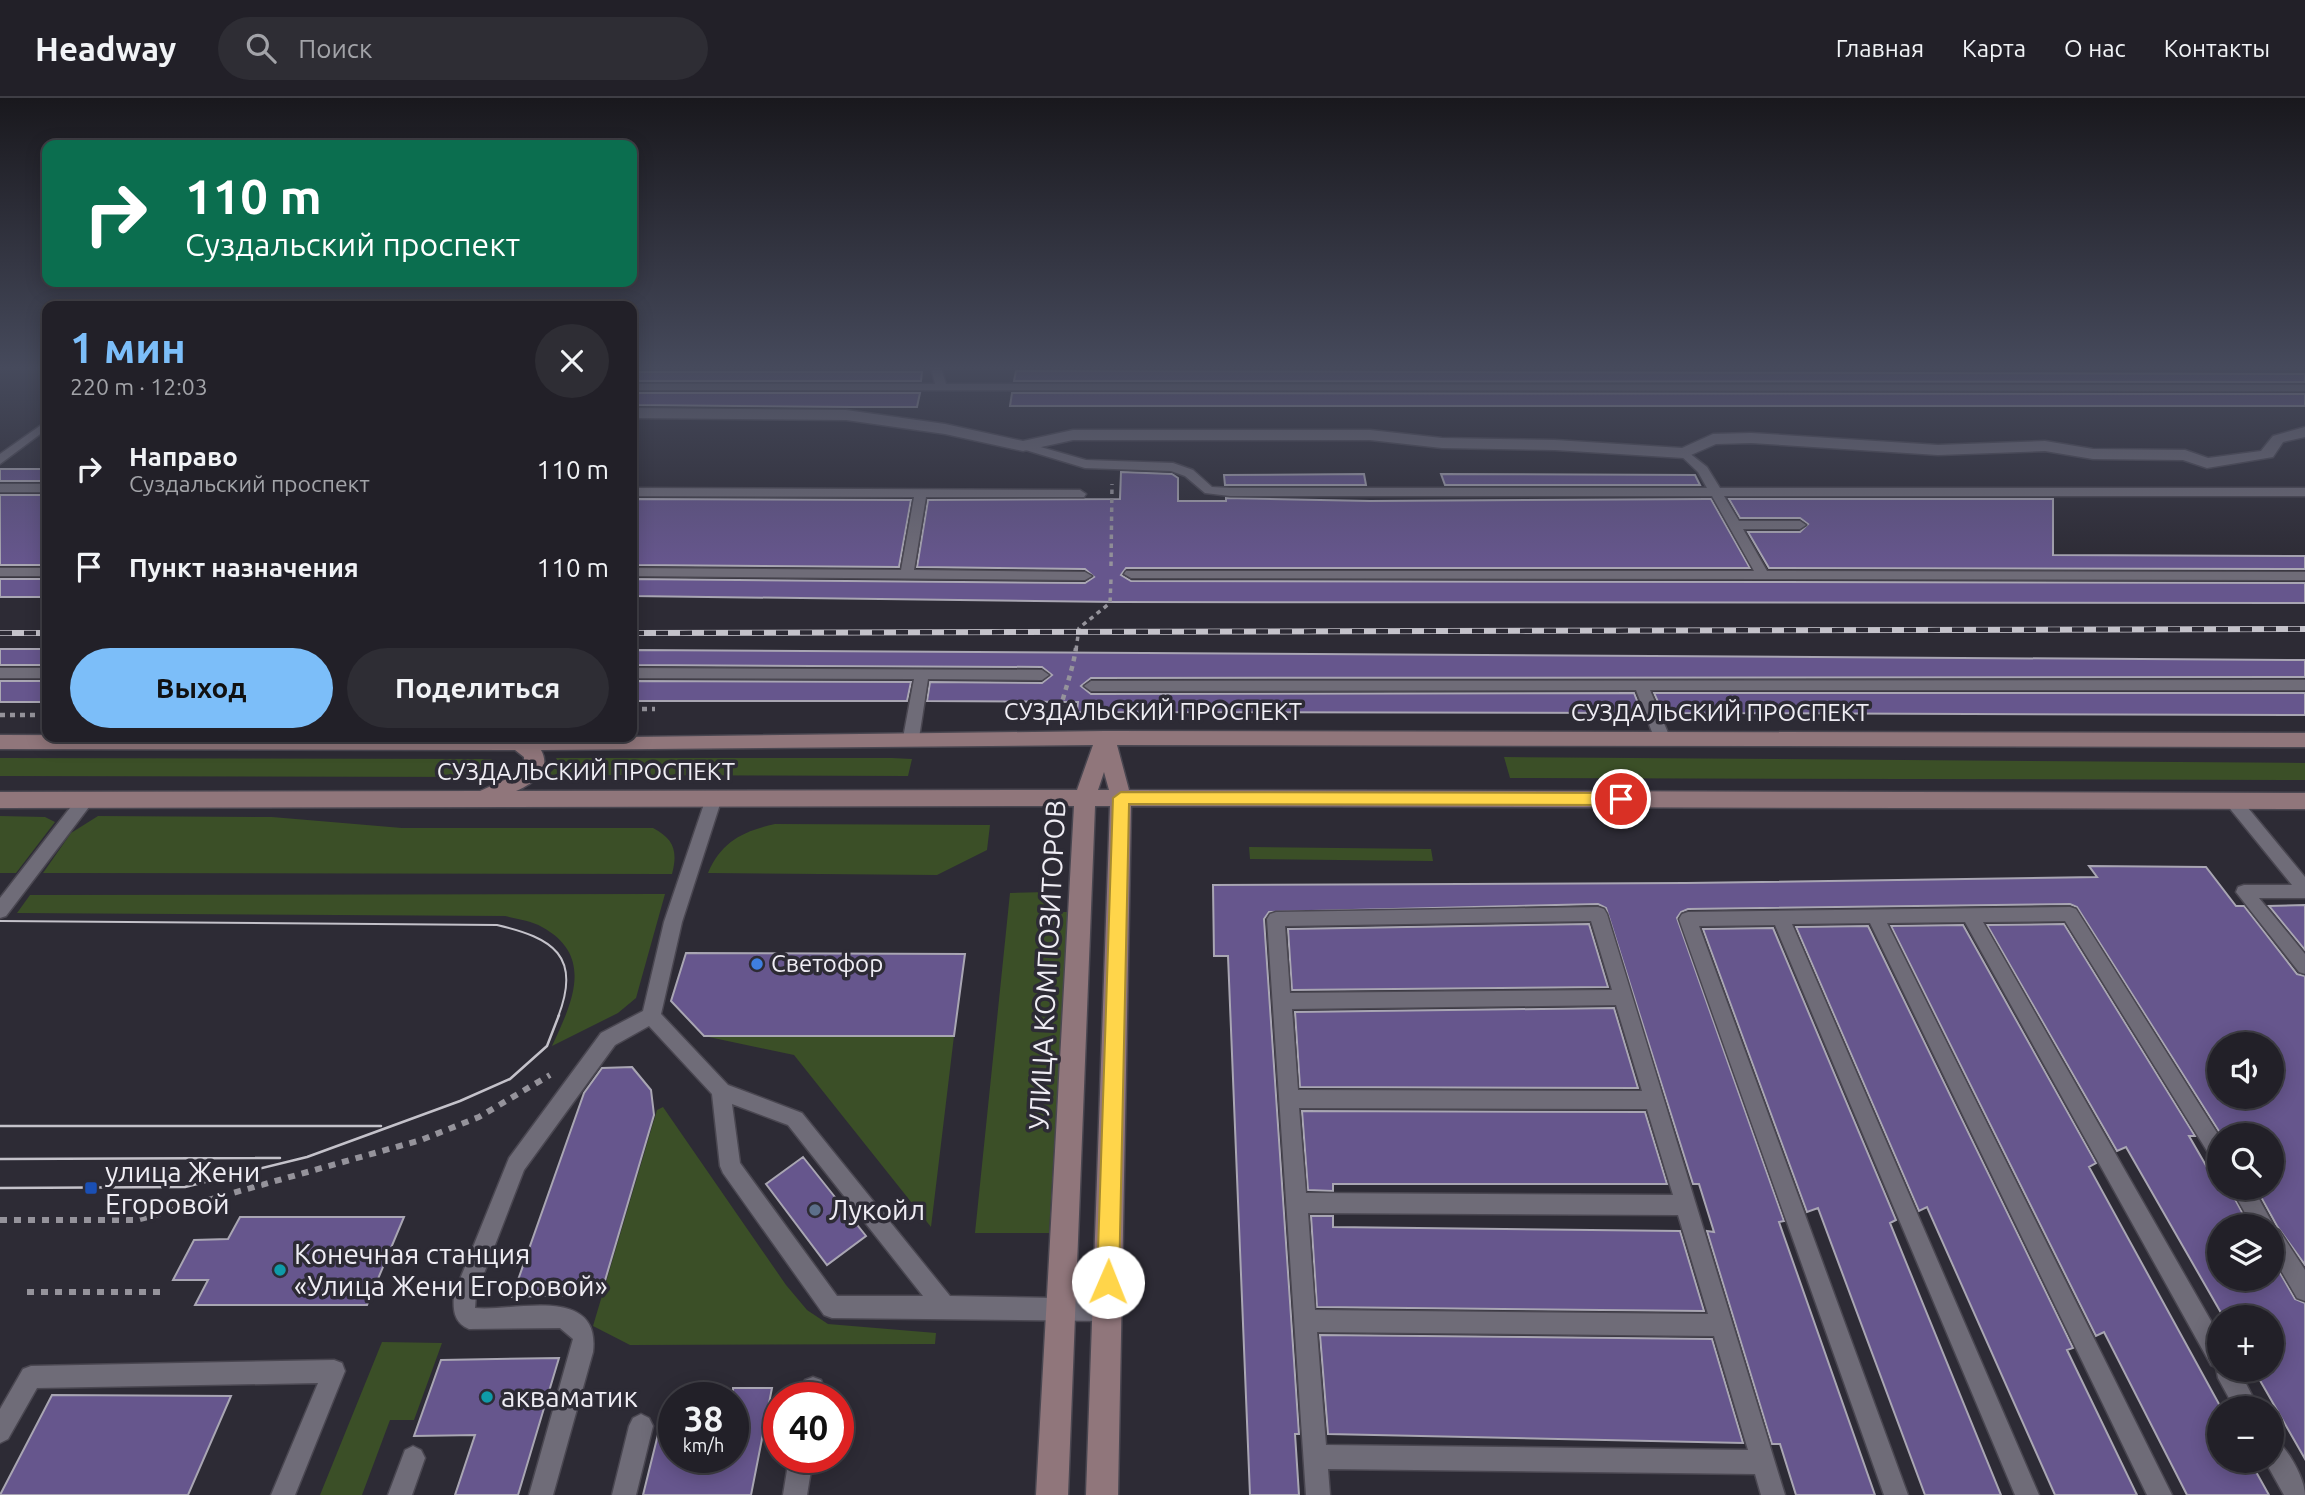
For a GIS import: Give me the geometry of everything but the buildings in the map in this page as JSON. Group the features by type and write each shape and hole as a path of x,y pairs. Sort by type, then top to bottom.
{"main road":[{"name":"СУЗДАЛЬСКИЙ ПРОСПЕКТ","path":"637,742 911,738 2305,740"},
{"path":"1102,1495 1121,798 1105,738"},
{"name":"УЛИЦА КОМПОЗИТОРОВ","path":"1052,1495 1085,798 1105,738"},
{"name":"СУЗДАЛЬСКИЙ ПРОСПЕКТ","path":"0,742 598,742"},
{"path":"481,797 518,782 534,769 534,755 520,743"},
{"name":"СУЗДАЛЬСКИЙ ПРОСПЕКТ","path":"0,800 481,797 2305,801"}],"street":[{"path":"964,433 1023,446 1073,435 1343,435 1442,443 1555,445 1684,453 1713,439 1751,438 1938,450 2045,446 2093,454 2185,456 2207,463 2267,454 2278,439 2300,433"}],"lane":[{"path":"0,460 35,433"},
{"path":"1023,446 1049,456 1085,464 1173,467 1189,473 1209,490 1230,492 2305,492"},
{"path":"1684,453 1703,470 1763,575"},
{"path":"0,488 42,488"},
{"path":"637,492 1080,494"},
{"path":"907,573 921,493"},
{"path":"1734,525 1800,525"},
{"path":"0,572 42,572"},
{"path":"637,572 1085,576"},
{"path":"1131,574 2305,576"},
{"path":"0,673 42,673"},
{"path":"637,673 1042,675"},
{"path":"911,738 922,673"},
{"path":"1641,685 1663,740"},
{"path":"1091,686 2305,685"},
{"path":"541,1495 582,1352 584,1336 576,1325 567,1319 554,1317 483,1321 469,1318 464,1310 465,1294 516,1166 608,1039 650,1016 673,922 714,798"},
{"path":"0,911 86,799"},
{"path":"2233,801 2305,890"},
{"path":"2305,890 2245,892 2305,967"},
{"path":"1318,1495 1276,919 1598,914 1773,1495"},
{"path":"1896,1495 1688,919 2070,914 2207,1134"},
{"path":"1969,915 2207,1336"},
{"path":"1875,916 2160,1495"},
{"path":"1780,918 2027,1495"},
{"path":"1282,1001 1622,997"},
{"path":"650,1016 721,1091 795,1119 945,1307"},
{"path":"721,1091 730,1166 832,1307 1107,1310"},
{"path":"1289,1099 1653,1100"},
{"path":"1297,1203 1685,1205"},
{"path":"2284,1256 2305,1290"},
{"path":"1306,1321 1721,1325"},
{"path":"0,1431 31,1377 334,1371 283,1495"},
{"path":"624,1495 641,1426"},
{"path":"1315,1457 1763,1462"},
{"path":"400,1495 412,1458"},
{"path":"2284,1472 2297,1495"},
{"path":"795,1495 799,1473"}],"path":[{"path":"637,709 655,709"},
{"path":"0,715 42,715"},
{"path":"0,1220 137,1220 421,1140 479,1117 553,1073"},
{"path":"27,1292 166,1292"}],"green space":[{"path":"1504,757 2305,763 2305,780 1510,778"},
{"path":"0,758 491,759 497,764 490,774 483,777 0,776"},
{"path":"556,758 912,759 908,776 548,775 559,764"},
{"path":"0,816 45,817 55,822 16,873 0,873"},
{"path":"98,816 272,817 402,828 653,828 670,841 675,859 672,874 43,873 71,833"},
{"path":"775,824 990,825 987,850 937,875 708,873 719,853 734,840 753,830"},
{"path":"1249,847 1431,849 1433,861 1250,859"},
{"path":"1048,892 1046,912 1068,912 1049,1233 975,1233 1010,893"},
{"path":"665,894 636,998 618,1013 552,1046 572,997 574,966 569,952 558,939 542,927 524,920 505,916 17,913 30,895"},
{"path":"704,1036 954,1036 931,1227 794,1055"},
{"path":"663,1107 786,1285 807,1310 828,1324 936,1333 935,1344 630,1345 593,1326 657,1110"},
{"path":"382,1342 442,1343 414,1420 390,1420 362,1495 320,1495"}],"tram line":[{"path":"0,921 497,925 534,936 558,953 564,965 566,979 565,996 558,1017"},
{"path":"0,1188 185,1187 307,1157 460,1101 510,1079 547,1046 559,1015"},
{"path":"0,1126 381,1126"},
{"path":"0,1159 280,1158"}],"railway":[{"path":"637,633 2305,629"},
{"path":"0,633 42,633"}],"place":[{"name":"Светофор","path":"757,964"},
{"name":"улица Жени Егоровой","path":"91,1188"},
{"name":"Лукойл","path":"815,1210"},
{"name":"Конечная станция «Улица Жени Егоровой»","path":"280,1270"},
{"name":"акваматик","path":"487,1397"}],"route":[{"path":"1108,1282 1121,798 1621,799"}]}
